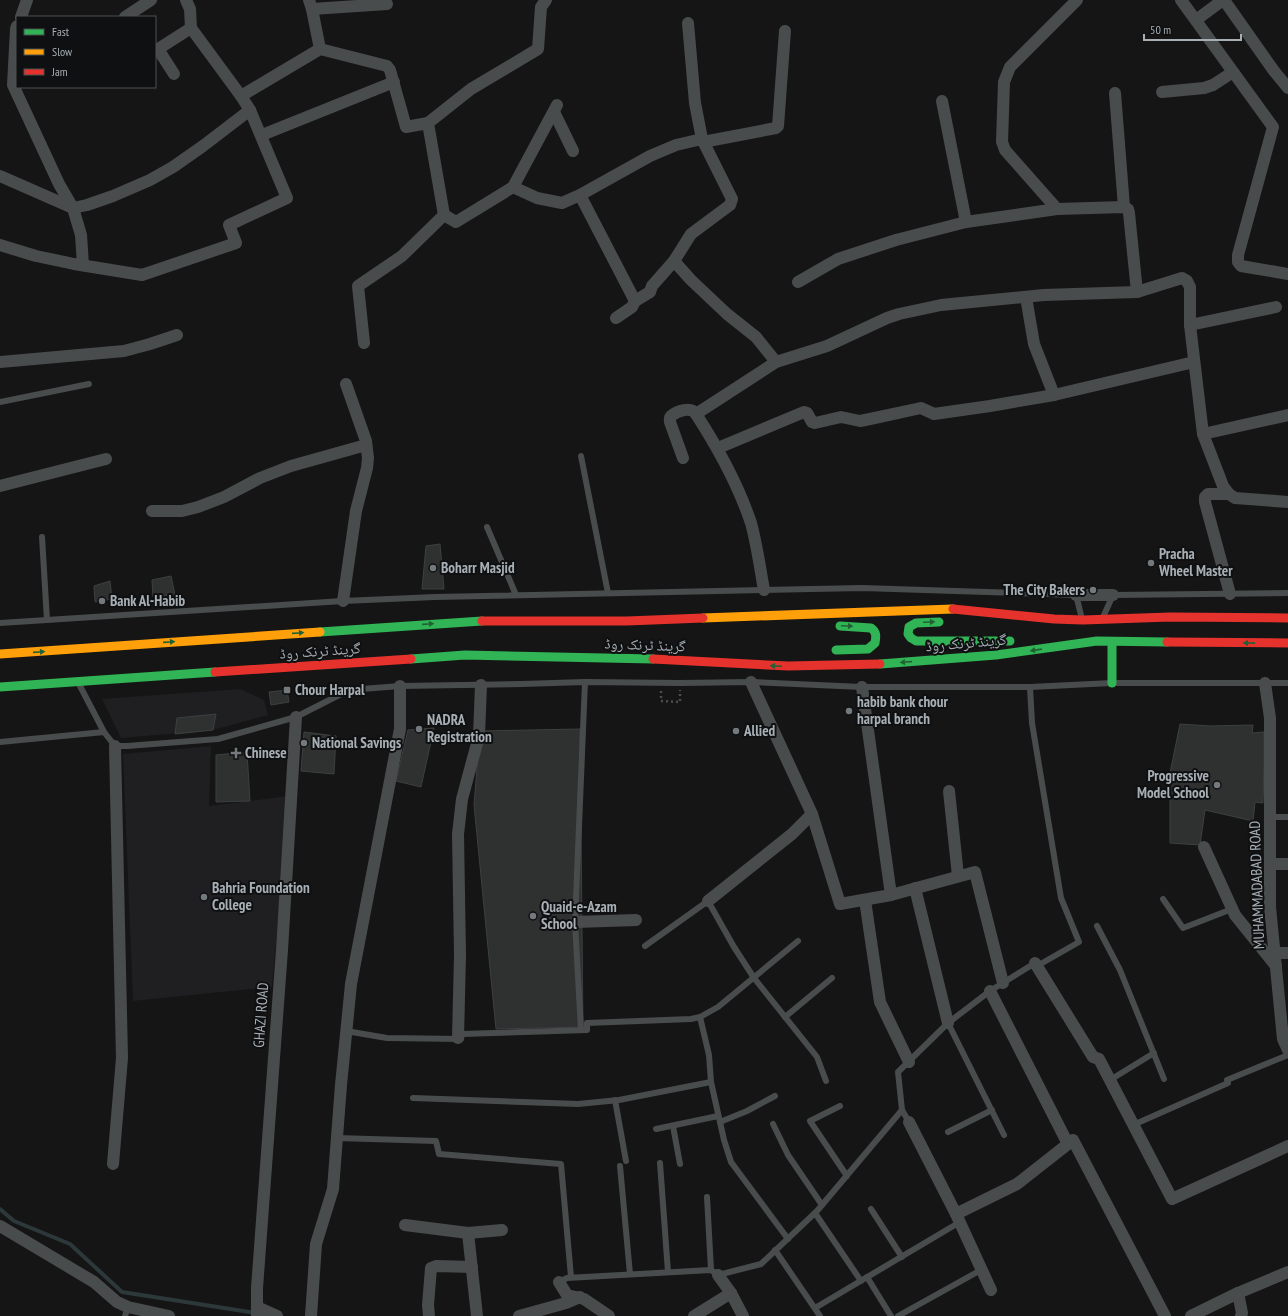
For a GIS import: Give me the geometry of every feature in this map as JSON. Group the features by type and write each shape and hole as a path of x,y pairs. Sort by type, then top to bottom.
{"highway":[{"name":"گرینڈ ٹرنک روڈ","path":"0,654 474,620 627,621 954,609 1054,619 1083,620 1170,617 1288,618"},
{"path":"982,621 1054,619"},
{"path":"627,621 788,624"},
{"path":"950,622 916,623 909,627 909,636 916,641 1097,641"},
{"path":"828,625 867,627 874,630 876,636 875,643 868,649 828,650"},
{"name":"گرینڈ ٹرنک روڈ","path":"0,687 464,655 637,658 788,666 885,664 996,655 1097,641 1288,643"},
{"path":"1112,642 1112,683"},
{"path":"637,658 733,654"}],"street":[{"path":"21,16 27,0"},
{"path":"127,16 151,0"},
{"path":"0,245 36,256 142,275 236,243 229,225 287,198 250,110 191,28 190,9 186,0"},
{"path":"241,96 320,49 387,66 394,82 406,127 428,123 471,89 538,49 542,7 546,0"},
{"path":"1057,209 1005,150 1002,142 1004,82 1010,67 1077,0"},
{"path":"1181,0 1273,127 1238,256 1238,262 1241,266 1288,274"},
{"path":"1196,20 1224,0 1274,71 1288,88"},
{"path":"320,49 310,4 387,4"},
{"path":"616,318 632,307 635,301 650,292 652,286 674,261 691,234 732,202 732,199 703,141 695,102 688,24"},
{"path":"174,74 156,50 191,28"},
{"path":"15,84 16,29"},
{"path":"513,187 538,198 562,203 580,195 650,156 676,145 776,128 778,126 785,30"},
{"path":"1162,92 1204,88 1212,85 1233,72"},
{"path":"262,136 394,82"},
{"path":"17,88 59,184 73,208 81,235 82,265"},
{"path":"1116,93 1124,207"},
{"path":"942,101 966,222"},
{"path":"428,123 444,215 456,222 513,187 556,108 573,151"},
{"path":"0,176 73,208 87,205 113,196 167,171 250,110"},
{"path":"580,195 635,301"},
{"path":"798,282 838,259 896,240 966,222 1057,209 1124,207 1128,209 1129,213 1137,292"},
{"path":"364,343 358,286 402,256 444,215"},
{"path":"674,261 691,280 722,309 756,337 776,362"},
{"path":"696,414 776,362 827,346 887,318 899,314 941,305 1044,295 1137,292 1182,278 1187,281 1190,288 1190,325 1203,434 1223,486 1229,494 1235,498 1288,502"},
{"path":"1026,297 1034,344 1054,394"},
{"path":"1190,325 1276,307"},
{"path":"0,362 124,351 177,335"},
{"path":"718,448 804,412 807,413 812,422 815,423 841,417 860,421 921,408 934,414 990,406 1054,394 1194,362"},
{"path":"344,601 356,511 367,468 368,458 366,445 346,384"},
{"path":"683,458 670,422 670,418 671,416 690,409 694,410 718,448 739,494 751,524 758,553 764,590"},
{"path":"1203,434 1288,415"},
{"path":"152,511 182,511 198,507 224,497 260,478 291,466 366,445"},
{"path":"0,486 106,459"},
{"path":"1229,494 1208,494 1205,497 1205,502 1230,594"},
{"path":"1076,595 1113,595"},
{"path":"751,682 812,814 840,904 892,895 975,872 1003,983"},
{"name":"MUHAMMADABAD ROAD","path":"1265,683 1270,718 1270,907 1276,966 1285,1020 1283,1040 1288,1050"},
{"path":"458,1038 460,955 458,834 462,799 479,736 481,685"},
{"path":"311,1316 316,1244 333,1189 351,984 400,729 400,686"},
{"path":"862,687 892,895"},
{"name":"GHAZI ROAD","path":"257,1311 257,1288 282,950 296,717"},
{"path":"114,1164 122,1058 115,746"},
{"path":"949,791 958,876"},
{"path":"708,901 792,834 812,814"},
{"path":"1204,847 1235,915 1276,966"},
{"path":"1270,864 1288,864"},
{"path":"915,888 948,1023"},
{"path":"865,900 880,1002 909,1062"},
{"path":"575,922 636,920"},
{"path":"1275,953 1288,953"},
{"path":"1036,964 1093,1057 1099,1059 1172,1199 1288,1146"},
{"path":"990,991 1068,1144"},
{"path":"910,1122 958,1218 991,1290"},
{"path":"958,1218 1017,1184 1073,1140 1165,1316"},
{"path":"406,1225 468,1233 502,1230"},
{"path":"0,1226 94,1282 126,1312 169,1316"},
{"path":"468,1233 477,1316"},
{"path":"430,1316 428,1306 431,1268 436,1266 472,1267"},
{"path":"715,1272 731,1293 743,1316"},
{"path":"1191,1316 1238,1293 1288,1272"},
{"path":"558,1282 567,1295 584,1298 609,1316"},
{"path":"694,1316 731,1293"},
{"path":"1238,1293 1242,1313 1240,1316"},
{"path":"519,1316 566,1303 580,1297"},
{"path":"257,1311 278,1316"}],"lane":[{"path":"0,402 89,384"},
{"path":"580,456 608,593"},
{"path":"487,527 516,595"},
{"path":"42,537 47,620"},
{"path":"0,623 344,601 435,597 862,588 1076,595 1083,620"},
{"path":"1101,620 1113,595 1288,593"},
{"path":"78,681 104,732 115,746 218,739 296,717 349,690 400,686 584,682 751,682 862,687 1030,687 1112,683 1288,683"},
{"path":"581,1030 575,922 584,682"},
{"path":"910,1122 902,1110 898,1072 948,1023 990,991 1036,964 1078,942 1061,898 1032,723 1030,687"},
{"path":"0,742 104,732"},
{"path":"1270,817 1288,817"},
{"path":"1163,899 1183,928 1232,909"},
{"path":"645,946 708,901 734,948 754,978 816,1057 826,1081"},
{"path":"1097,926 1120,970 1164,1079"},
{"path":"346,1031 387,1038 461,1039 462,1034 587,1030 587,1023 685,1019 700,1017 718,1007 798,941"},
{"path":"785,1017 832,978"},
{"path":"700,1017 709,1055 711,1082 719,1119 731,1162 788,1239"},
{"path":"948,1023 1004,1135"},
{"path":"1110,1080 1154,1053"},
{"path":"1133,1125 1228,1083 1227,1080 1288,1056"},
{"path":"413,1098 578,1104 615,1100 711,1082"},
{"path":"656,1129 719,1119 747,1111 775,1096"},
{"path":"615,1100 626,1161"},
{"path":"840,1106 810,1121 847,1176"},
{"path":"558,1282 571,1277 668,1272 715,1272 761,1264 815,1213 902,1110"},
{"path":"948,1132 992,1110"},
{"path":"773,1124 788,1155 822,1205"},
{"path":"673,1126 680,1164"},
{"path":"337,1138 436,1140 439,1154 561,1164 571,1277"},
{"path":"660,1163 668,1272"},
{"path":"620,1166 630,1274"},
{"path":"707,1197 715,1272"},
{"path":"871,1209 902,1257"},
{"path":"815,1213 861,1281"},
{"path":"815,1308 902,1257 958,1218"},
{"path":"775,1250 820,1316"},
{"path":"898,1316 981,1270"},
{"path":"867,1277 891,1316"}],"path":[{"path":"661,701 680,702"}],"shaded area":[{"path":"240,689 264,700 268,715 213,730 121,738 102,699"},
{"name":"Bahria Foundation College","path":"211,746 209,806 289,796 272,987 133,1001 123,754"}],"building":[{"name":"Boharr Masjid","path":"440,544 444,589 422,589 426,546"},
{"path":"171,576 175,595 153,597 152,580"},
{"path":"110,581 112,599 95,602 94,586"},
{"path":"287,690 289,702 271,705 269,692"},
{"path":"216,714 213,730 175,734 177,718"},
{"name":"Progressive Model School","path":"1180,724 1210,726 1253,725 1252,733 1264,732 1263,803 1255,802 1253,821 1205,810 1200,845 1170,843 1170,773"},
{"path":"434,728 421,787 396,781 408,730"},
{"name":"Quaid-e-Azam School","path":"580,729 583,1027 496,1029 474,805 480,731"},
{"path":"304,732 336,736 334,774 301,771"},
{"path":"247,752 250,801 216,802 216,755"}],"waterway":[{"path":"0,1209 14,1221 70,1244 122,1292 256,1313"}],"traffic: fast":[{"path":"320,632 482,621"},
{"path":"939,622 916,623 909,627 908,634 916,641 1010,641"},
{"path":"836,650 868,649 875,643 875,633 871,628 840,626"},
{"path":"880,664 996,655 1097,641 1167,642"},
{"path":"1112,642 1112,683"},
{"path":"411,659 465,655 653,659"},
{"path":"0,687 215,672"}],"traffic: slow":[{"path":"703,618 953,609"},
{"path":"0,654 320,632"}],"traffic: jam":[{"path":"953,609 1054,619 1083,620 1170,617 1288,618"},
{"path":"482,621 627,621 703,618"},
{"path":"1167,642 1288,643"},
{"path":"215,672 411,659"},
{"path":"653,659 788,666 880,664"}],"place":[{"name":"Pracha Wheel Master","path":"1151,563"},
{"name":"Boharr Masjid","path":"433,568"},
{"name":"The City Bakers","path":"1093,590"},
{"name":"Bank Al-Habib","path":"102,601"},
{"name":"Chour Harpal","path":"287,690"},
{"name":"habib bank chour harpal branch","path":"849,711"},
{"name":"NADRA Registration","path":"419,729"},
{"name":"Allied","path":"736,731"},
{"name":"National Savings","path":"304,743"},
{"name":"Chinese","path":"236,753"},
{"name":"Progressive Model School","path":"1217,785"},
{"name":"Bahria Foundation College","path":"204,897"},
{"name":"Quaid-e-Azam School","path":"533,916"}]}
